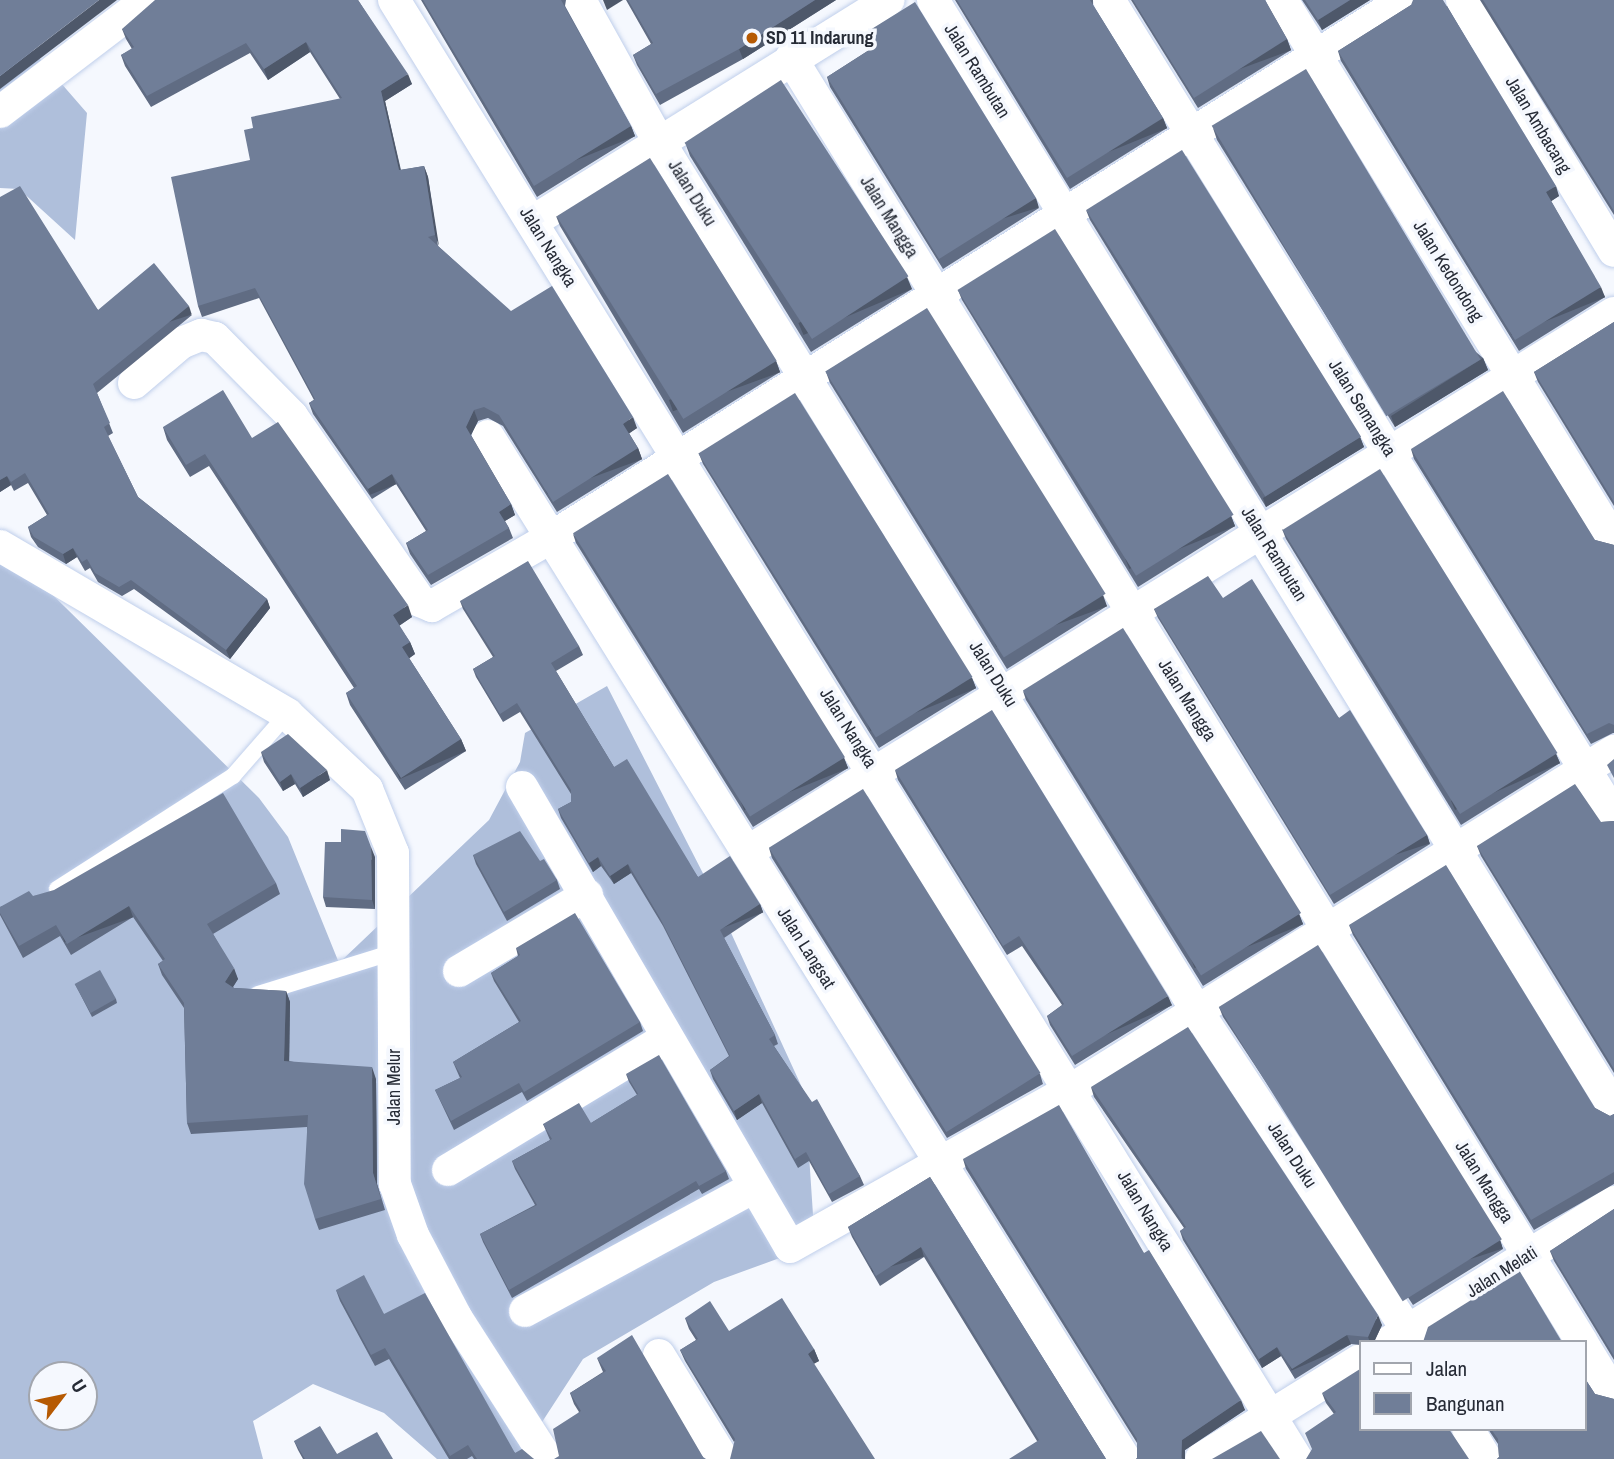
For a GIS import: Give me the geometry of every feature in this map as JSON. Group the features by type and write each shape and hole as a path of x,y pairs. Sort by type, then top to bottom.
{"street":[{"path":"0,112 146,0"},
{"name":"Jalan Nangka","path":"394,0 1072,1089 1297,1459"},
{"name":"Jalan Duku","path":"580,0 658,140 1006,694 1197,1011 1404,1338"},
{"path":"532,222 658,140 888,0"},
{"name":"Jalan Rambutan","path":"933,0 1614,1108"},
{"name":"Jalan Semangka","path":"1109,0 1614,816"},
{"name":"Jalan Kedondong","path":"1282,0 1614,541"},
{"path":"134,383 181,343 201,335 215,338 292,415 425,605 552,537 934,291 1404,0"},
{"name":"Jalan Ambacang","path":"1462,0 1614,251"},
{"name":"Jalan Mangga","path":"791,58 1580,1340"},
{"path":"747,852 1006,694 1614,313"},
{"name":"Jalan Langsat","path":"488,436 1125,1459"},
{"name":"Jalan Melur","path":"0,546 287,713 367,789 387,826 394,952 395,1184 412,1235 468,1339 547,1459"},
{"path":"522,788 587,895 667,1038 790,1247 1072,1089 1614,751"},
{"path":"459,971 587,895"},
{"path":"448,1170 667,1038"},
{"path":"525,1311 754,1187"},
{"name":"Jalan Melati","path":"1404,1338 1614,1202"},
{"path":"1586,1349 1614,1395"},
{"path":"659,1355 723,1459"},
{"path":"1201,1459 1358,1361"},
{"path":"1469,1431 1486,1459"}],"lane":[{"path":"52,892 233,776 287,713"},
{"path":"239,989 274,992 394,952"}],"shaded area":[{"path":"0,13 87,113 75,240 19,189 0,188"},
{"path":"0,543 259,798 288,837 339,963 489,820 520,762 525,733 607,686 710,887 805,1094 815,1245 714,1282 583,1359 518,1459 437,1459 384,1413 313,1384 253,1421 263,1459 0,1459"}],"building":[{"path":"0,0 99,0 0,76"},
{"path":"155,0 358,0 408,74 381,91 399,170 424,166 435,235 428,237 511,311 552,286 633,417 623,424 638,448 553,502 499,415 484,407 474,410 466,427 511,504 499,512 509,528 428,575 406,543 428,530 392,474 368,489 309,403 315,399 255,288 198,306 171,177 250,160 244,130 253,128 251,117 342,98 306,42 264,69 246,43 147,96 121,55 134,47 122,29"},
{"path":"423,0 561,0 631,126 534,186"},
{"path":"628,0 815,0 739,49 656,94 633,55 653,43"},
{"path":"957,0 1090,0 1163,118 1067,178"},
{"path":"1133,0 1265,0 1287,39 1194,98"},
{"path":"1305,0 1350,0 1318,20"},
{"path":"1413,0 1443,0 1556,186 1546,192 1601,287 1515,340 1338,51 1411,5"},
{"path":"1483,0 1614,0 1614,211"},
{"path":"915,2 1036,198 939,259 827,77 871,49 862,35"},
{"path":"1306,69 1481,360 1386,416 1212,126"},
{"path":"781,80 908,276 812,339 685,143"},
{"path":"1182,150 1361,437 1265,497 1086,210"},
{"path":"650,158 777,361 683,419 557,216"},
{"path":"20,186 98,310 154,263 189,306 93,384 110,423 104,427 138,497 267,599 226,650 131,580 119,587 95,573 87,559 82,562 73,548 63,554 34,537 28,527 49,514 25,473 11,482 7,476 0,480 0,197"},
{"path":"1055,229 1234,515 1136,576 957,290"},
{"path":"927,308 1106,594 1004,657 825,372"},
{"path":"1614,322 1614,502 1534,372"},
{"path":"223,390 252,438 278,422 408,605 393,615 410,642 402,647 461,739 401,778 346,693 357,686 205,454 186,465 163,427"},
{"path":"1503,391 1595,540 1614,545 1614,725 1609,723 1587,734 1411,449"},
{"path":"795,393 973,677 876,738 698,453"},
{"path":"1380,469 1558,753 1460,814 1282,530"},
{"path":"668,474 845,757 750,817 573,533"},
{"path":"528,561 579,646 551,663 614,767 627,759 698,877 730,856 760,904 720,930 775,1035 769,1039 812,1102 817,1099 860,1176 829,1194 806,1152 795,1159 759,1094 734,1111 710,1070 730,1056 660,918 628,864 610,876 598,857 589,863 558,809 571,802 571,790 517,703 500,714 473,669 495,656 460,601"},
{"path":"1208,576 1223,598 1252,579 1339,718 1350,710 1427,835 1330,895 1154,609"},
{"path":"1123,628 1301,913 1201,975 1023,691"},
{"path":"992,710 1168,996 1072,1056 1047,1016 1064,1004 1019,936 1003,946 895,770"},
{"path":"288,734 327,770 300,788 291,774 280,782 261,752"},
{"path":"1614,759 1614,778 1607,765"},
{"path":"1575,784 1601,822 1614,821 1614,1069 1477,846"},
{"path":"863,789 1041,1073 946,1132 769,848"},
{"path":"223,793 276,883 207,924 234,968 225,982 234,988 286,991 284,1061 372,1067 373,1173 381,1199 315,1219 304,1184 308,1115 187,1123 184,1003 158,964 165,959 129,906 67,944 56,925 19,946 0,913 0,907 29,891 33,896 54,890"},
{"path":"341,829 365,831 371,847 372,900 323,897 325,842 341,842"},
{"path":"520,831 540,861 544,859 557,880 504,912 473,855"},
{"path":"1446,865 1595,1108 1610,1116 1614,1114 1614,1172 1531,1220 1349,925"},
{"path":"575,913 640,1022 524,1092 519,1083 451,1121 435,1090 462,1077 453,1062 521,1021 491,973 520,955 516,948"},
{"path":"1318,945 1502,1239 1403,1301 1219,1007"},
{"path":"100,970 116,999 91,1013 75,984"},
{"path":"1188,1027 1378,1315 1368,1337 1347,1335 1292,1369 1277,1347 1259,1359 1180,1231 1186,1227 1091,1087"},
{"path":"659,1055 726,1171 699,1186 696,1181 509,1290 480,1234 537,1205 512,1161 552,1139 543,1124 579,1103 591,1123 638,1094 626,1074"},
{"path":"1059,1105 1144,1253 1149,1250 1241,1400 1182,1440 1183,1459 1136,1459 1137,1439 963,1159"},
{"path":"930,1177 1106,1459 1009,1459 1039,1440 921,1247 876,1276 848,1227"},
{"path":"1614,1209 1614,1356 1550,1251"},
{"path":"1519,1270 1561,1340 1424,1340 1428,1327"},
{"path":"364,1275 384,1314 425,1293 515,1453 522,1449 534,1459 477,1459 468,1445 450,1456 385,1348 371,1355 336,1290"},
{"path":"782,1298 814,1349 808,1354 875,1459 730,1459 735,1439 680,1350 698,1339 685,1318 710,1301 729,1331"},
{"path":"632,1335 706,1459 554,1459 559,1456 553,1429 581,1411 570,1393 606,1371 597,1358"},
{"path":"1358,1370 1358,1431 1450,1431 1469,1459 1306,1459 1312,1449 1305,1433 1336,1412 1322,1393"},
{"path":"1586,1380 1595,1394 1614,1399 1614,1459 1497,1459 1498,1439 1492,1431 1586,1431"},
{"path":"320,1426 337,1454 377,1432 393,1459 305,1459 294,1441"},
{"path":"1261,1431 1280,1459 1212,1459"}],"place":[{"name":"SD 11 Indarung","path":"752,38"}]}
